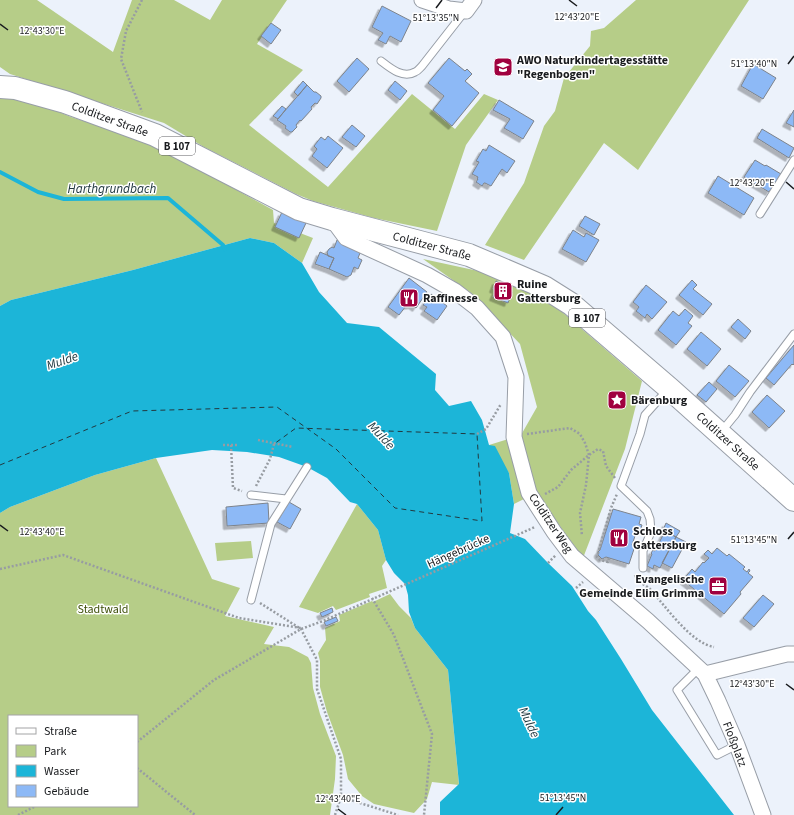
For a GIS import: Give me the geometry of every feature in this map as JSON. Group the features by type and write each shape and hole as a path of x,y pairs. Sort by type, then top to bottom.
{"main road":[{"name":"Colditzer Straße","path":"7,88 64,102 155,135 299,209 469,255 544,287 571,304 670,389 794,500"}],"street":[{"path":"422,0 449,9 470,5"},
{"name":"Colditzer Weg","path":"332,219 346,238 427,275 455,291 477,308 503,337 516,377 514,437 529,493 572,556 648,621 702,671"},
{"path":"702,671 787,654 794,654"},
{"name":"Floßplatz","path":"702,671 737,745 763,815"}],"lane":[{"path":"380,61 399,73 404,74 416,72 470,5"},
{"path":"760,214 794,160"},
{"path":"720,433 735,415 750,392 794,334"},
{"path":"643,568 643,551 651,532 650,519 647,511 621,486 640,434 645,415 670,389"},
{"path":"251,600 271,524 307,467"},
{"path":"251,495 286,499"},
{"path":"702,671 677,690 717,755 737,745"}],"path":[{"path":"142,0 126,31 121,59 142,111 155,135"},
{"path":"514,437 570,428 580,434 589,455 586,485 580,513 582,536"},
{"path":"477,434 486,430"},
{"path":"258,440 293,447"},
{"path":"223,445 239,444"},
{"path":"231,445 233,488 251,495 270,459 274,444"},
{"path":"558,487 571,470 589,455 598,449 604,451 606,466 621,486 611,508 596,557 600,560 608,562 609,558"},
{"name":"Hängebrücke","path":"301,628 323,621 535,527"},
{"path":"0,569 63,555 239,618 301,628"},
{"path":"548,563 553,557"},
{"path":"643,568 635,575 636,579 649,588 684,629 708,646 714,647"},
{"path":"372,598 394,634 432,734 424,815"},
{"path":"251,600 261,603 301,628 317,660 317,689 341,759 341,797 335,815"},
{"path":"138,741 214,680 301,628"},
{"path":"138,769 195,815"},
{"path":"341,797 398,815"},
{"path":"18,815 34,807"}],"green space":[{"path":"0,0 37,0 113,52 132,0 174,0 210,20 222,0 287,0 257,44 303,70 249,125 328,187 412,94 455,129 484,94 498,100 466,145 437,231 374,218 313,201 296,194 204,147 164,123 10,74 0,67"},
{"path":"636,0 749,0 638,170 604,143 524,260 485,245 524,183 544,126 555,111 564,78 590,46 591,31 604,28"},
{"path":"0,95 42,105 71,117 134,137 175,156 273,210 274,223 313,238 302,263 274,243 250,238 133,270 11,300 0,306"},
{"path":"423,259 483,272 529,292 561,311 642,381 625,449 583,558 536,493 514,504 509,473 489,445 521,435 537,407 520,344 474,295"},
{"name":"Stadtwald","path":"156,458 212,579 240,588 225,616 274,627 264,644 289,647 308,657 311,663 313,688 320,714 336,756 335,779 330,815 0,815 0,513 10,507 95,475"},
{"path":"357,504 378,530 386,560 382,566 387,588 369,594 370,597 336,610 333,606 318,613 299,607"},
{"path":"251,541 253,558 217,561 215,543"},
{"path":"390,594 411,618 415,628 448,670 459,785 432,782 427,799 414,813 374,804 362,796 348,779 343,755 327,712 320,687 320,661 318,653 326,640 325,628 340,621 339,615"}],"water":[{"name":"Mulde","path":"250,238 274,243 302,263 319,292 347,323 379,327 436,374 435,390 449,406 471,401 482,420 489,445 495,446 509,473 514,504 510,533 525,539 572,586 588,611 596,620 652,710 734,815 440,815 440,802 459,784 448,670 415,628 409,612 408,595 405,584 394,573 386,560 378,530 357,504 350,502 327,478 307,467 279,457 247,452 212,450 156,458 95,475 10,507 0,513 0,306 11,300 133,270"}],"building":[{"path":"382,6 411,21 401,42 390,36 386,44 378,40 383,33 372,27"},
{"path":"271,23 281,30 271,44 261,36"},
{"path":"357,58 369,69 349,92 337,81"},
{"path":"449,58 465,71 467,69 472,74 465,81 479,93 452,126 433,110 444,96 428,83"},
{"path":"753,64 776,78 763,99 741,86"},
{"path":"303,81 307,85 298,96 294,92"},
{"path":"395,81 407,91 400,100 388,90"},
{"path":"307,85 321,96 321,98 317,104 315,103 311,107 312,109 301,121 300,120 296,125 297,127 290,132 285,128 286,126 277,120"},
{"path":"499,100 534,121 523,139 504,128 510,119 493,110"},
{"path":"282,106 286,109 278,119 273,116"},
{"path":"794,110 794,127 786,123"},
{"path":"352,125 365,136 356,147 342,137"},
{"path":"762,129 794,148 789,158 757,138"},
{"path":"328,136 343,148 327,168 312,156 317,149 314,146 321,137 325,140"},
{"path":"489,145 515,161 507,173 502,169 491,186 484,183 482,186 476,182 478,177 472,174 479,162 476,161 483,149 486,151"},
{"path":"755,160 781,174 769,192 744,177"},
{"path":"718,176 754,198 744,215 708,193"},
{"path":"282,212 306,223 299,238 275,227"},
{"path":"585,216 600,224 594,235 579,226"},
{"path":"573,230 584,237 586,233 599,240 586,262 562,249"},
{"path":"337,240 359,249 358,252 360,253 358,258 362,260 358,269 354,267 351,275 347,277 329,269 334,258 328,256 327,252 332,247 334,248"},
{"path":"320,252 334,258 329,269 315,264"},
{"name":"Raffinesse","path":"409,278 427,292 416,308 412,305 406,306 399,315 388,307"},
{"path":"692,280 697,285 693,289 712,304 703,315 679,295"},
{"name":"Ruine Gattersburg","path":"496,281 503,284 501,288 512,292 508,303 493,297 496,290 493,289"},
{"path":"646,285 667,302 652,319 647,314 645,318 636,311 639,307 633,302"},
{"path":"431,294 447,306 437,320 424,311 427,307 423,305"},
{"path":"685,309 693,316 688,323 692,326 676,345 658,330 673,311 679,316"},
{"path":"738,319 751,331 745,339 731,327"},
{"path":"701,332 721,349 707,366 687,349"},
{"path":"794,345 794,364 792,364 774,385 766,378"},
{"path":"729,365 749,381 735,397 716,381"},
{"path":"709,382 717,389 706,402 697,395"},
{"path":"767,395 785,411 769,428 752,412"},
{"path":"289,502 301,509 290,529 277,522"},
{"path":"268,503 269,523 227,526 226,507"},
{"name":"Schloss Gattersburg","path":"613,509 641,517 639,524 642,525 640,531 637,530 632,545 635,546 629,564 606,557 602,559 598,555"},
{"path":"666,523 680,531 676,537 663,530"},
{"path":"665,531 676,537 660,568 654,565 653,569 647,566 652,554 651,553 653,550 655,551"},
{"path":"676,537 686,542 672,568 662,563"},
{"name":"Evangelische Gemeinde Elim Grimma","path":"717,548 727,556 729,554 745,567 743,569 747,572 749,569 750,571 748,573 753,577 724,614 683,580 692,569 695,572 703,562 704,563 709,558 704,554 708,550 712,554"},
{"path":"763,595 774,604 754,627 743,618"},
{"path":"332,608 333,612 322,617 320,613"},
{"path":"336,617 338,621 326,626 324,622"}],"waterway":[{"name":"Harthgrundbach","path":"0,172 38,192 64,199 168,198 223,245 225,250"}],"ferry route":[{"path":"0,465 132,411 277,407 336,449 395,508 482,521 477,434 296,428 274,444"}],"place":[{"name":"AWO Naturkindertagesstätte \"Regenbogen\"","path":"503,67"},
{"name":"Ruine Gattersburg","path":"503,291"},
{"name":"Raffinesse","path":"409,298"},
{"name":"Bärenburg","path":"617,400"},
{"name":"Schloss Gattersburg","path":"619,538"},
{"name":"Evangelische Gemeinde Elim Grimma","path":"718,586"}]}
